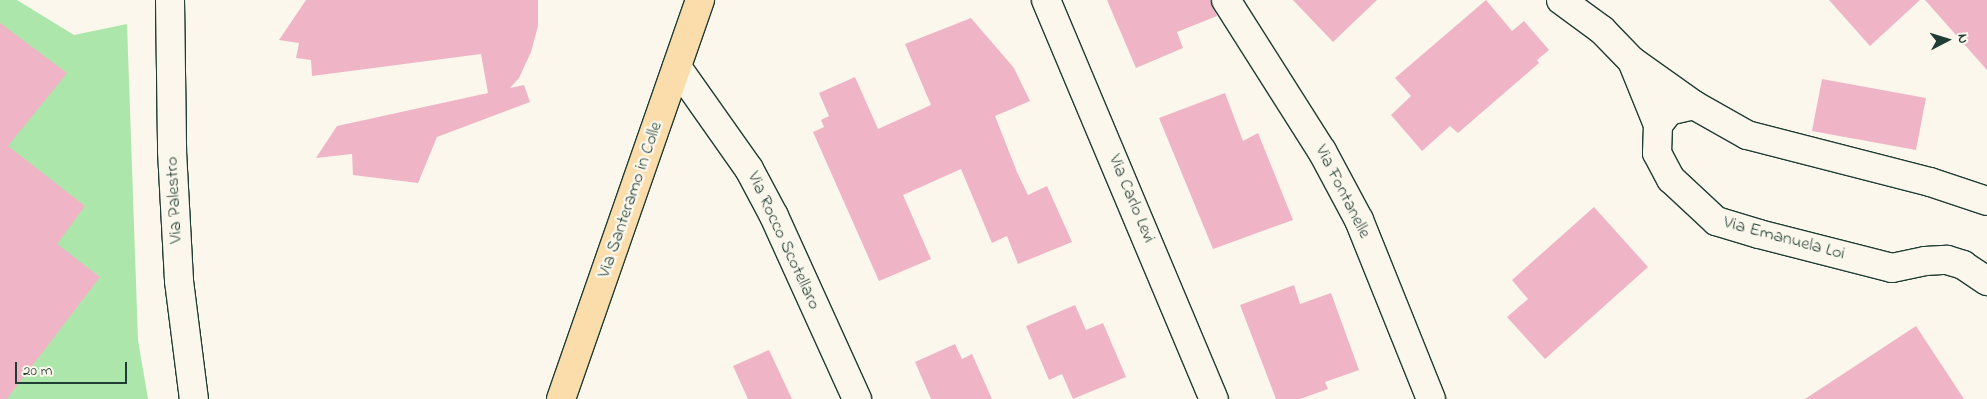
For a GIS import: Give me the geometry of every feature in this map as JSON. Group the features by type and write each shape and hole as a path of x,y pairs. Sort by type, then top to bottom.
{"main road":[{"name":"Via Santeramo in Colle","path":"561,399 700,0"}],"street":[{"name":"Via Palestro","path":"170,0 172,151 179,281 194,399"},
{"name":"Via Carlo Levi","path":"1046,0 1214,399"},
{"name":"Via Fontanelle","path":"1226,0 1322,151 1359,220 1431,399"},
{"path":"1561,0 1602,30 1632,61 1694,105 1747,135 1930,182 1987,201"},
{"path":"1632,61 1658,125 1669,111 1694,105"},
{"name":"Via Rocco Scotellaro","path":"677,67 749,169 774,216 857,399"},
{"name":"Via Emanuela Loi","path":"1658,125 1657,152 1671,179 1716,221 1892,268 1925,261 1947,260 1963,265 1987,281"}],"green space":[{"path":"0,0 17,0 74,35 127,24 138,340 148,399 0,399"}],"building":[{"path":"306,0 538,0 538,26 531,52 519,78 510,88 524,85 530,102 437,137 418,183 353,175 352,154 316,158 337,126 488,93 481,54 312,76 311,60 296,58 299,43 279,40"},
{"path":"1107,0 1210,0 1217,16 1177,32 1183,48 1136,68"},
{"path":"1293,0 1377,0 1333,42"},
{"path":"1486,0 1512,31 1524,21 1549,50 1537,60 1539,63 1458,133 1450,126 1422,151 1391,115 1411,96 1395,78"},
{"path":"1829,0 1920,0 1870,46"},
{"path":"1925,0 1987,0 1987,70"},
{"path":"971,18 1014,68 1030,101 995,116 1017,172 1028,195 1047,186 1072,242 1018,264 1007,236 992,243 961,169 903,195 931,259 879,281 813,132 824,127 821,120 829,116 819,93 855,77 878,129 931,105 905,44"},
{"path":"0,23 67,73 8,146 85,206 57,244 100,277 7,399 0,399"},
{"path":"1822,79 1926,98 1916,150 1812,131"},
{"path":"1225,93 1243,141 1258,133 1293,220 1213,249 1159,118"},
{"path":"1594,207 1648,267 1545,359 1507,317 1528,299 1512,280"},
{"path":"1294,285 1300,304 1331,293 1359,370 1325,382 1328,389 1300,399 1276,399 1240,305"},
{"path":"1075,305 1086,330 1103,323 1126,377 1073,399 1062,374 1049,380 1026,326"},
{"path":"1916,326 1964,399 1805,399"},
{"path":"955,344 962,359 972,354 992,399 931,399 915,362"},
{"path":"769,350 792,399 748,399 733,366"}]}
